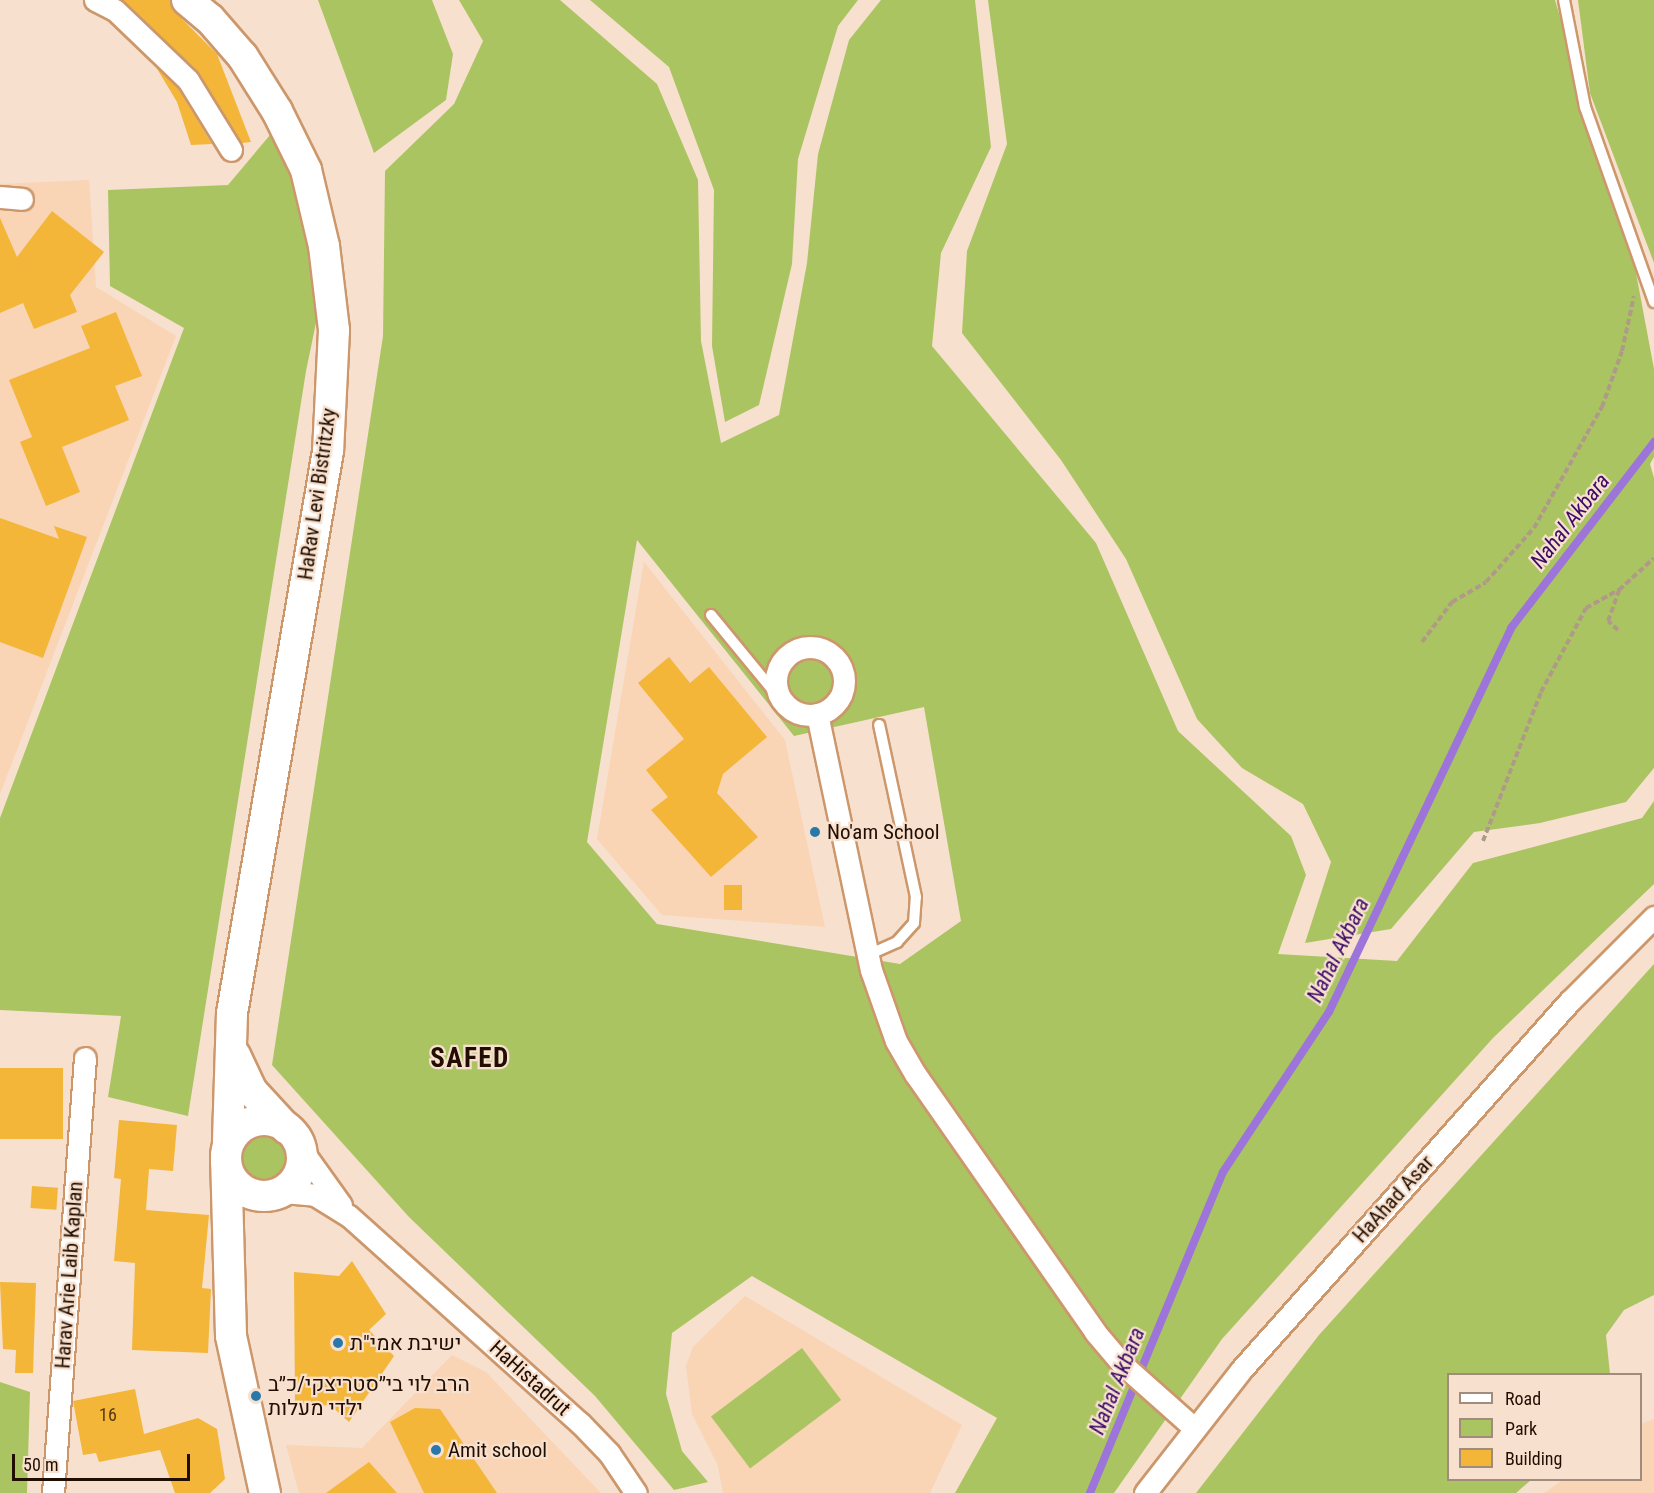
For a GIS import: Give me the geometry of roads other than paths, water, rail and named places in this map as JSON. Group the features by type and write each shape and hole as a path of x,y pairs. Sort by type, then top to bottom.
{"street":[{"path":"95,0 115,10 188,80 231,150"},
{"name":"HaRav Levi Bistritzky","path":"187,0 210,19 243,57 277,111 306,170 324,246 334,330 328,452 232,1026 227,1150 229,1262"},
{"path":"0,197 22,199"},
{"path":"813,646 837,660 844,683 837,702 817,714 795,712 785,705 778,695 777,671 790,652 813,646"},
{"path":"817,714 881,1006 916,1075 1095,1332 1122,1364 1194,1428"},
{"name":"HaAhad Asar","path":"1145,1493 1241,1370 1570,1001 1654,917"},
{"name":"HaRav Levi Bistritzky","path":"232,1026 234,1052 251,1090 294,1138"},
{"name":"Harav Arie Laib Kaplan","path":"53,1493 85,1058"},
{"path":"265,1493 231,1336 229,1262 234,1235 271,1194 300,1171 294,1138 270,1120 248,1123 227,1150 236,1185 271,1194"},
{"name":"HaHistadrut","path":"294,1138 334,1197 360,1225"},
{"name":"HaHistadrut","path":"271,1194 328,1200 360,1225 580,1423 609,1453 636,1493"}],"lane":[{"path":"1564,0 1585,107 1654,302"},
{"path":"711,615 785,705"},
{"path":"868,955 897,942 914,923 916,897 879,725"}],"waterway":[{"name":"Nahal Akbara","path":"1090,1493 1223,1172 1329,1012 1511,628 1654,442"}],"place":[{"name":"No'am School","path":"815,832"},
{"name":"ישיבת אמי\"ת","path":"338,1343"},
{"name":"הרב לוי בי״סטריצקי/כ״ב ילדי מעלות","path":"256,1396"},
{"name":"Amit school","path":"436,1450"}],"district":[{"name":"SAFED","path":"470,1059"}]}
